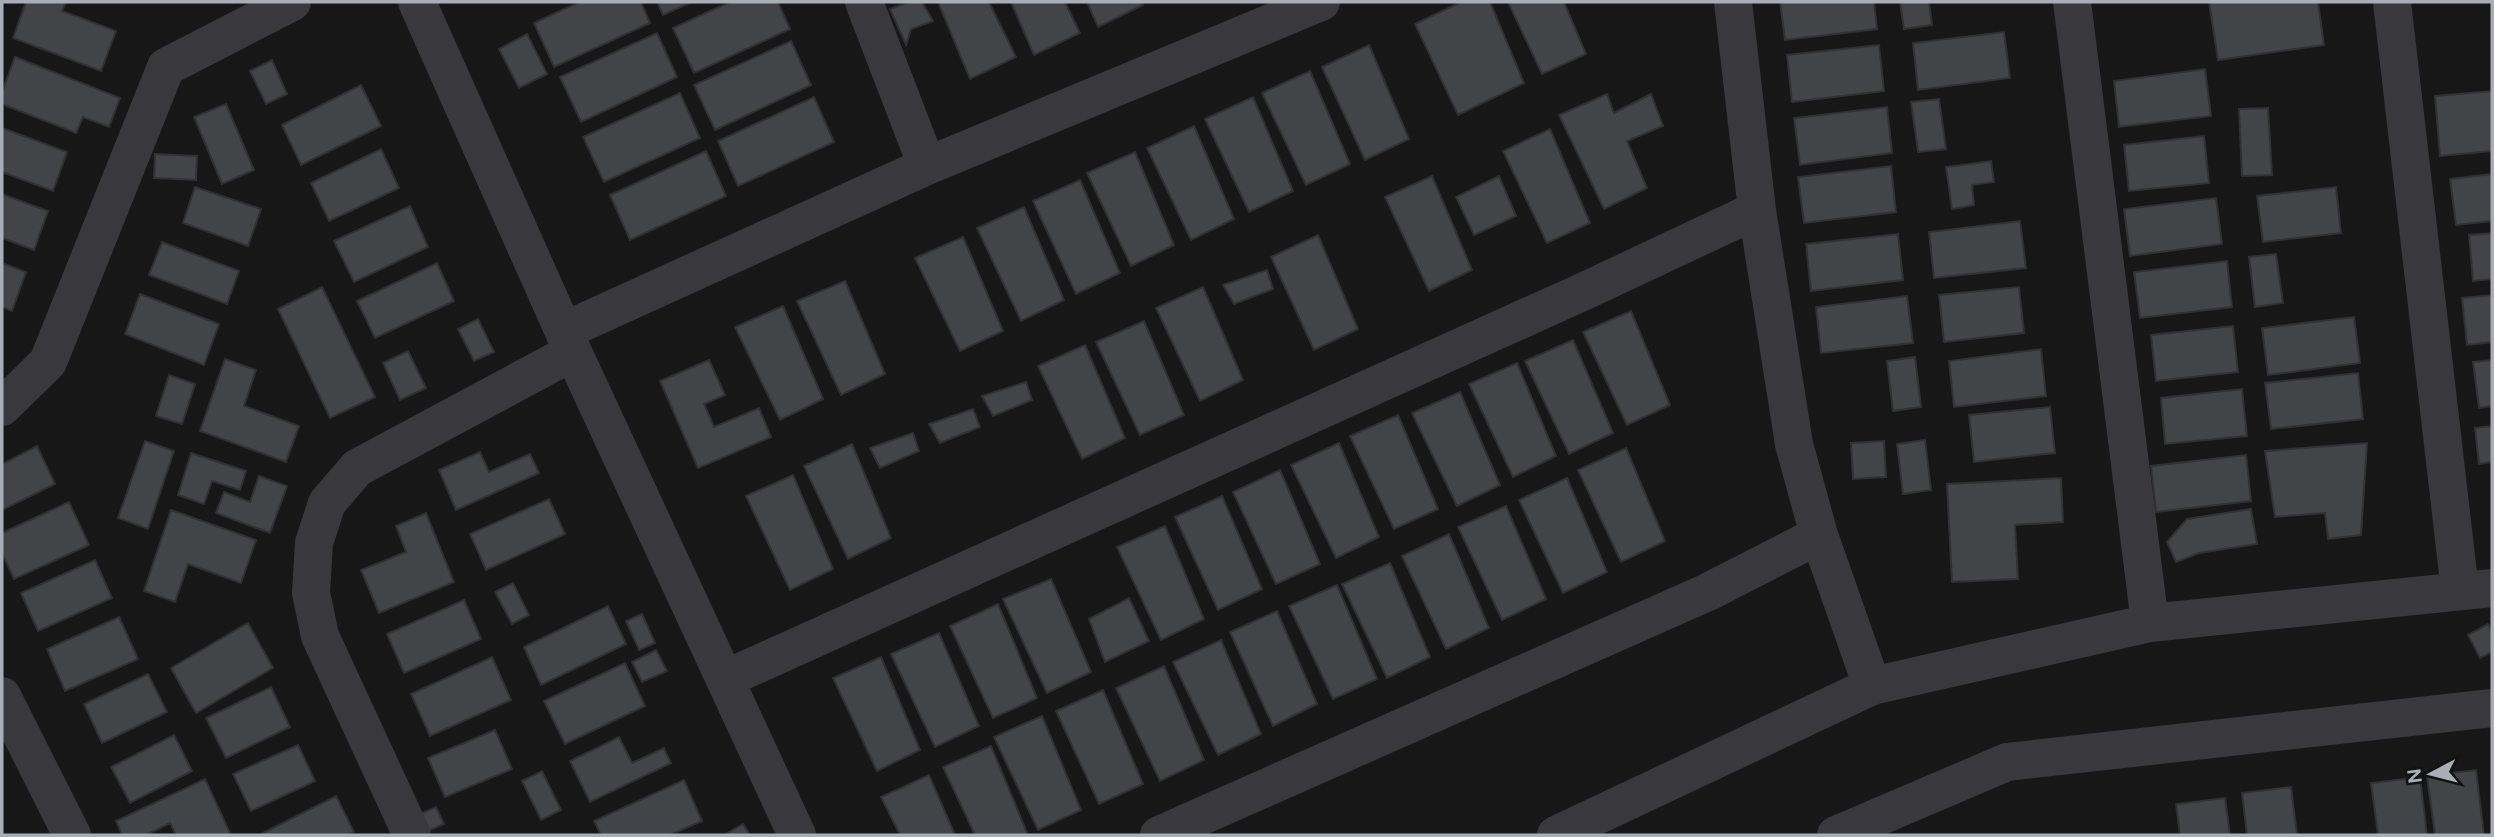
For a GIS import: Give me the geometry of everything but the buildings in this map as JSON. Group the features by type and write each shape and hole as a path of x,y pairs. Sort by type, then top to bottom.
{"street":[{"path":"2,407 48,362 166,67 292,2"},
{"path":"416,2 569,342 797,835"},
{"path":"864,2 927,166"},
{"path":"412,835 320,636 311,593 314,542 327,503 357,468 569,342 927,166 1321,2"},
{"path":"1733,2 1757,210 1794,444 1819,535 1872,686"},
{"path":"2072,2 2150,623"},
{"path":"1556,835 1872,686 2150,623 2476,589 2392,2"},
{"path":"725,679 1589,289 1757,210"},
{"path":"1159,835 1707,592 1819,535"},
{"path":"2,696 72,835"},
{"path":"1836,835 2007,762 2492,708"}]}
